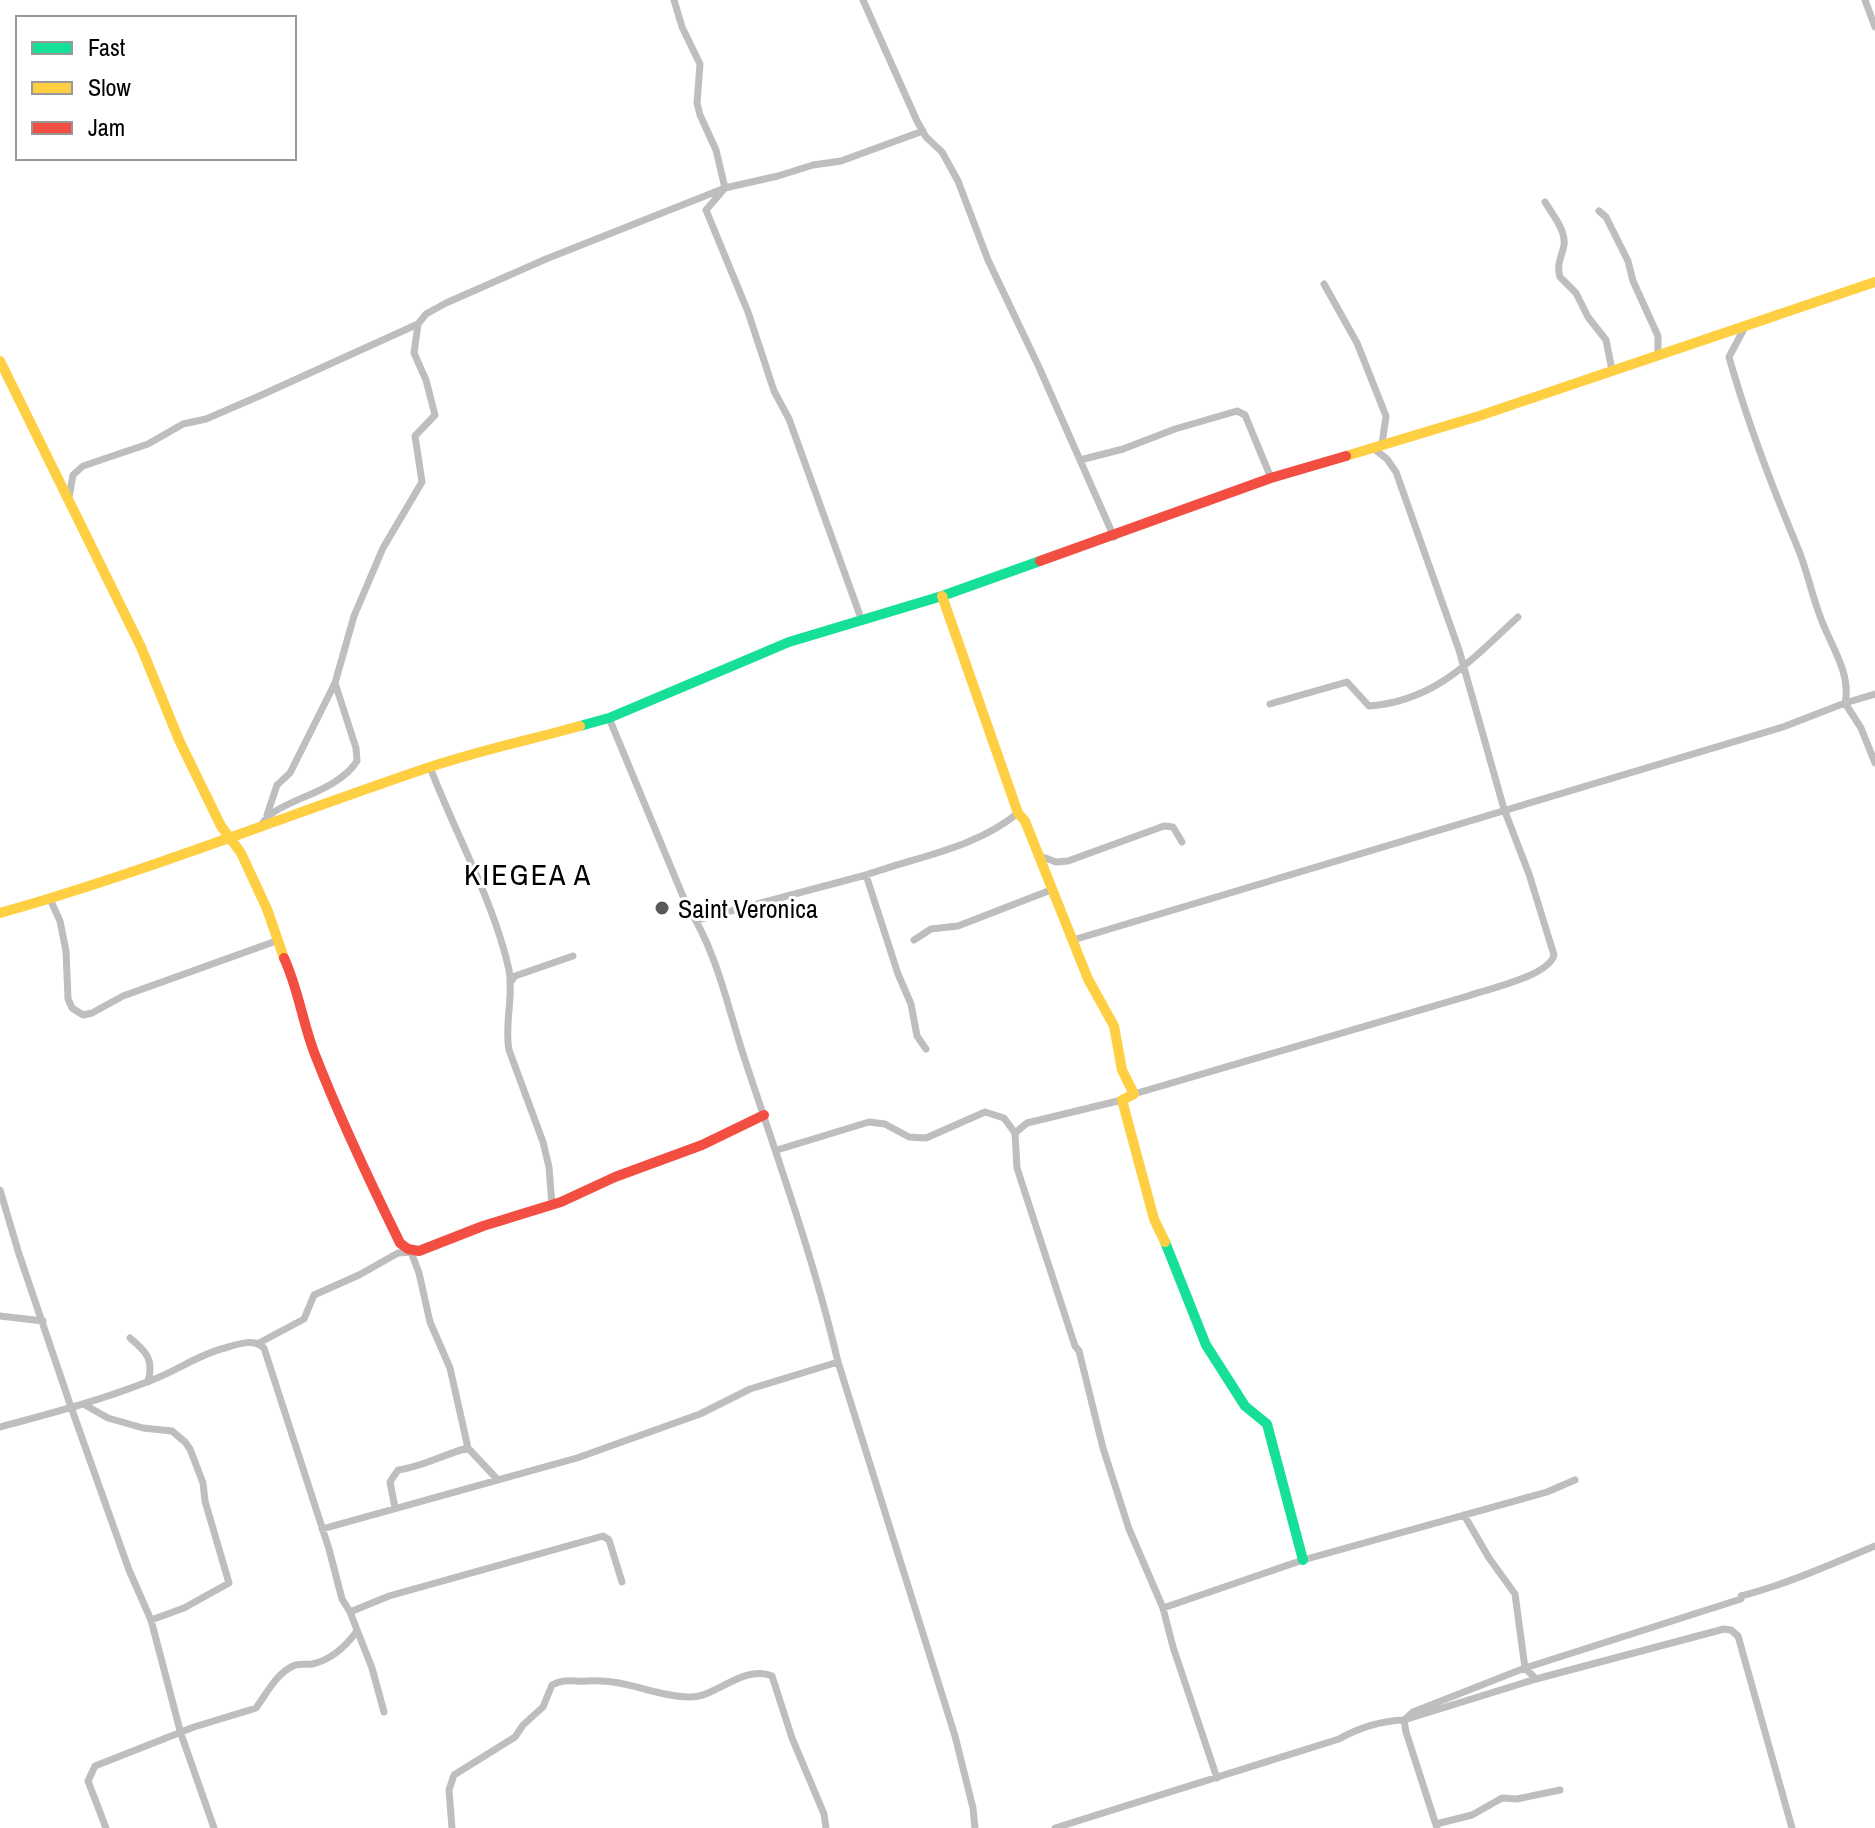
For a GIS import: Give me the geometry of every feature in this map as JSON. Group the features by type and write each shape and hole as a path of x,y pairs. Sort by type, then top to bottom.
{"street":[{"path":"674,0 682,27 700,64 697,103 716,150 725,188"},
{"path":"863,0 899,85 923,131 942,152 958,181 988,260 1114,537"},
{"path":"1865,0 1875,27"},
{"path":"69,497 73,475 83,466 148,444 183,424 206,419 257,397 418,324 426,314 446,303 546,259 725,188 813,165 841,161 923,131"},
{"path":"725,188 706,210 748,312 774,391 789,419 862,621"},
{"path":"1545,202 1563,234 1564,245 1558,259 1560,277 1576,293 1588,317 1606,340 1612,370"},
{"path":"1599,211 1606,217 1628,261 1633,281 1658,336 1658,356"},
{"path":"0,913 260,828 430,767 609,718 789,642 942,596 1114,537 1271,478 1479,416 1875,282"},
{"path":"1324,284 1357,343 1386,416 1386,429 1377,446"},
{"path":"260,828 277,785 290,773 335,683 338,665 360,602 383,548 422,482 415,436 435,415 426,380 414,353 418,324"},
{"path":"1745,327 1729,357 1820,618 1843,672 1848,694 1845,703"},
{"path":"0,361 141,647 179,740 229,838 241,853 267,909 276,941 296,984 313,1049 359,1160 400,1243 415,1252"},
{"path":"1080,460 1237,411 1245,415 1271,478"},
{"path":"1015,1133 1027,1123 1039,1119 1122,1100 1468,996 1547,968 1554,955 1529,874 1504,809 1463,667 1396,472 1377,446"},
{"path":"942,596 1018,813 1025,821 1088,979 1114,1026 1122,1070 1134,1094"},
{"path":"1270,704 1347,682 1369,706 1397,704 1452,677 1518,617"},
{"path":"267,815 340,781 357,761 356,748 335,683"},
{"path":"1073,940 1783,727 1875,694"},
{"path":"1845,703 1863,732 1875,763"},
{"path":"609,718 687,906 697,920 777,1150 827,1312 838,1362 955,1736 975,1828"},
{"path":"430,767 495,927 510,983 506,1035 509,1050 543,1142 549,1167 552,1205"},
{"path":"697,920 866,875 970,841 1000,828 1018,813"},
{"path":"1039,855 1056,862 1068,861 1164,826 1173,827 1182,842"},
{"path":"866,875 898,974 908,993 917,1036 926,1049"},
{"path":"914,940 931,929 958,926 1051,890"},
{"path":"50,899 60,921 66,951 69,1003 83,1015 123,996 276,941"},
{"path":"510,983 515,976 573,956"},
{"path":"1122,1100 1154,1219 1174,1260 1206,1345 1245,1406 1267,1424 1303,1560"},
{"path":"777,1150 869,1122 885,1124 909,1137 926,1138 985,1112 1004,1118 1015,1133 1017,1168 1058,1300 1079,1351 1103,1448 1129,1529 1163,1608 1217,1778"},
{"path":"259,1343 304,1319 314,1295 398,1253 415,1252 483,1226 552,1205 615,1177 702,1145 764,1115"},
{"path":"0,1190 71,1407 129,1570 151,1620 181,1734 214,1828"},
{"path":"415,1252 430,1322 450,1368 468,1448 497,1479"},
{"path":"0,1316 43,1321"},
{"path":"130,1338 152,1367 148,1382"},
{"path":"0,1427 84,1405 148,1382 212,1352 254,1341 259,1343 264,1348 342,1599 377,1681 384,1712"},
{"path":"322,1529 577,1458 700,1414 750,1389 838,1362"},
{"path":"84,1405 108,1418 177,1434 190,1449 203,1483 205,1501 229,1583 184,1608 151,1620"},
{"path":"395,1508 390,1482 398,1470 422,1465 447,1453 468,1448"},
{"path":"1163,1608 1303,1560 1547,1492 1575,1480"},
{"path":"1464,1515 1515,1594 1525,1668 1536,1679"},
{"path":"350,1612 389,1596 603,1536 609,1540 622,1582"},
{"path":"1404,1720 1426,1706 1525,1668 1782,1585 1802,1574 1875,1546"},
{"path":"1055,1828 1339,1739 1385,1721 1404,1720 1536,1679 1717,1631 1731,1630 1738,1636 1792,1828"},
{"path":"106,1828 88,1781 95,1766 194,1727 256,1708 270,1685 292,1666 313,1664 330,1657 348,1644 357,1631"},
{"path":"452,1828 449,1790 454,1775 515,1737 523,1725 537,1715 552,1685 560,1681 599,1679 678,1696 701,1697 726,1683 765,1673 772,1676 792,1738 824,1814 826,1828"},
{"path":"1404,1720 1437,1826 1472,1815 1502,1798 1517,1799 1560,1790"}],"traffic: fast":[{"path":"580,726 609,718 789,642 942,596 1040,561"},
{"path":"1165,1242 1206,1345 1245,1406 1267,1424 1303,1560"}],"traffic: slow":[{"path":"1346,456 1479,416 1875,282"},
{"path":"0,361 141,647 179,740 221,826 241,853 267,909 284,958"},
{"path":"942,596 1018,813 1025,821 1088,979 1114,1026 1122,1070 1134,1094 1122,1100 1154,1219 1165,1242"},
{"path":"0,913 161,862 446,762 580,726"}],"traffic: jam":[{"path":"1040,561 1271,478 1346,456"},
{"path":"284,958 314,1052 334,1100 400,1243 408,1249 419,1251 483,1226 561,1202 615,1177 702,1145 764,1115"}],"place":[{"name":"Saint Veronica","path":"662,908"}],"district":[{"name":"KIEGEA A","path":"528,874"}]}
